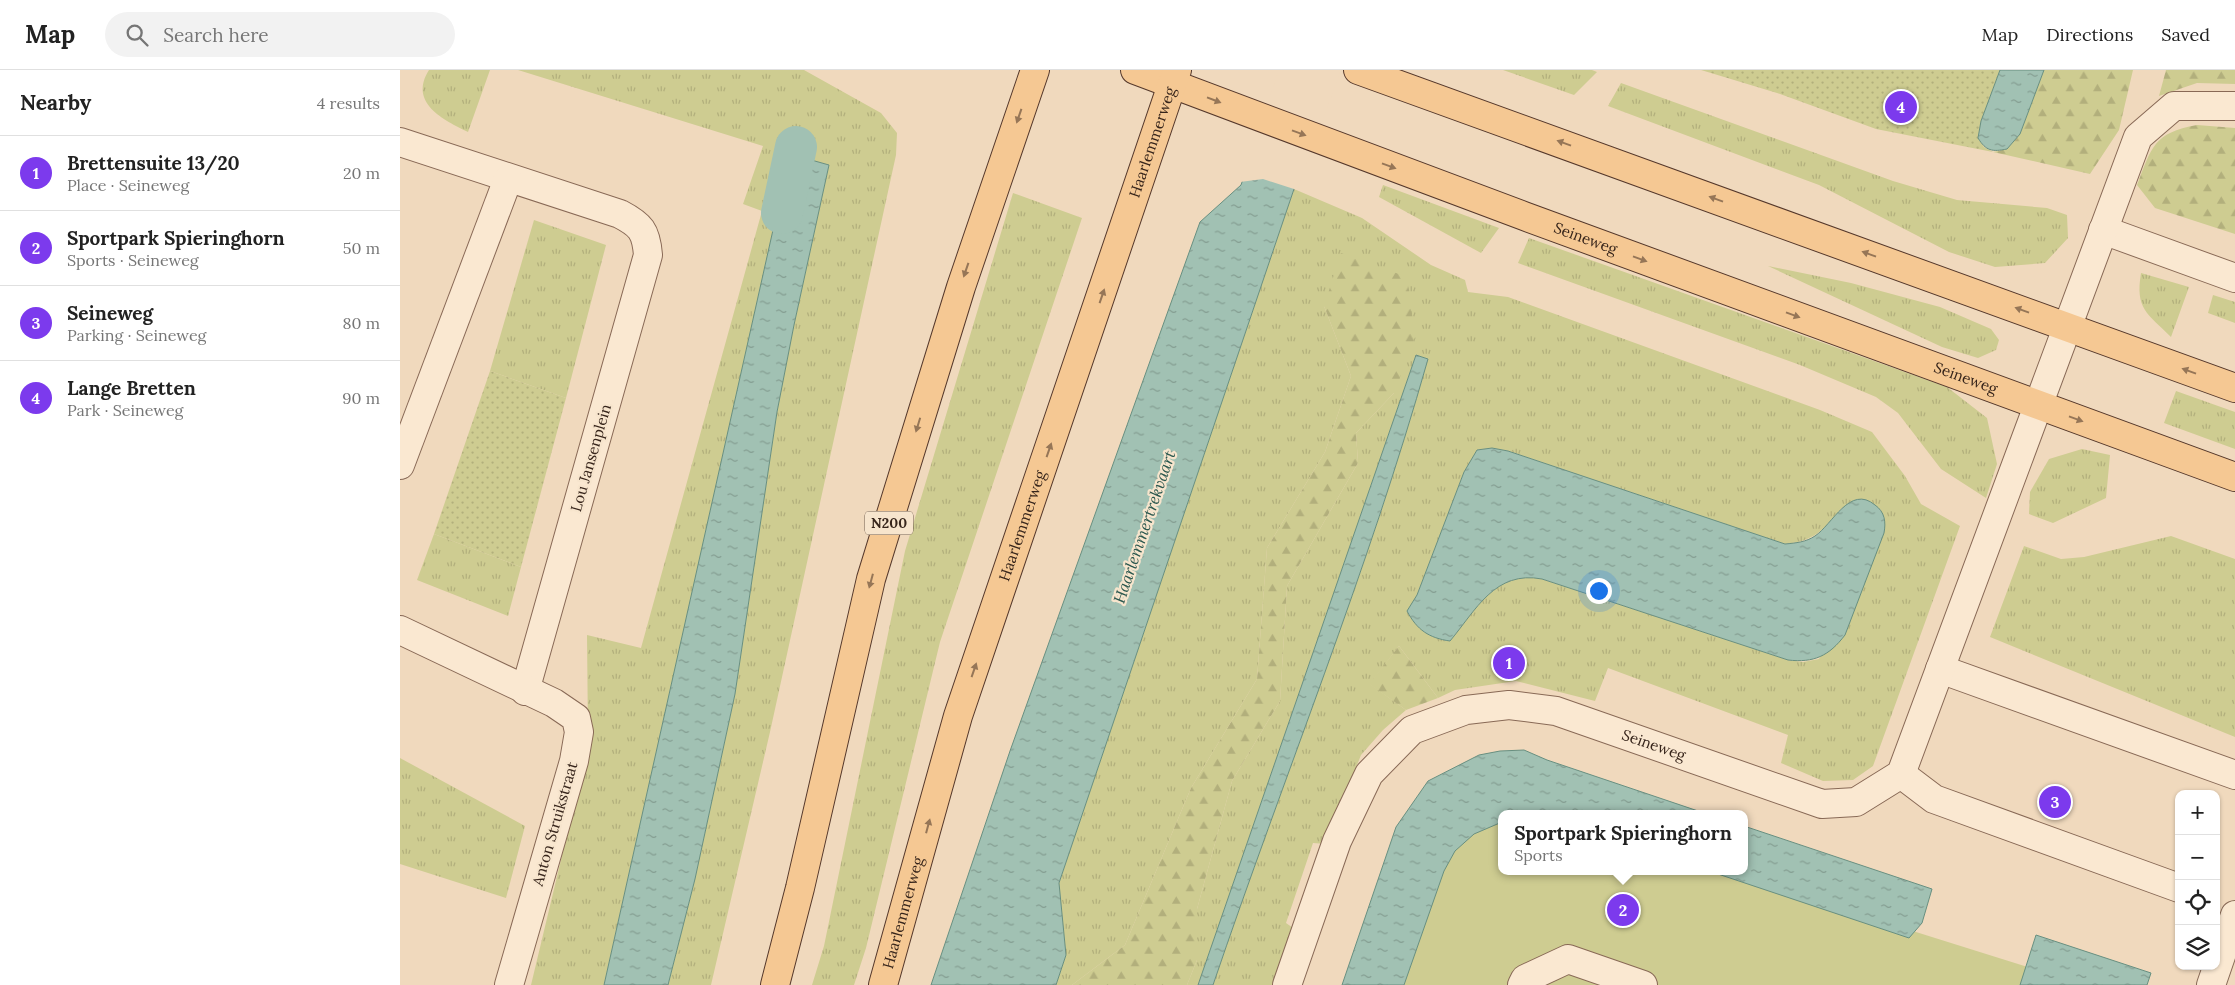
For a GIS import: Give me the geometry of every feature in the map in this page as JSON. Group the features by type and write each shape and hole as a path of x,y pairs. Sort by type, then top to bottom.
{"main road":[{"name":"N200","path":"775,985 800,888 871,579 961,286 1035,70"},
{"name":"Seineweg","path":"1135,70 1175,77 1255,117 2235,477"},
{"path":"1364,72 2235,388"},
{"name":"Haarlemmerweg","path":"883,985 958,716 1175,77"}],"street":[{"path":"2175,887 1934,799 1901,774 2138,138 2174,106 2235,106"},
{"name":"Lou Jansenplein","path":"400,142 508,179 620,214 635,222 646,237 648,255 525,691"},
{"path":"400,465 508,179"},
{"path":"2103,230 2235,278"},
{"path":"400,630 525,691"},
{"path":"1940,669 2235,774"},
{"name":"Anton Struikstraat","path":"509,985 574,761 579,732 576,718 554,704 525,691"},
{"name":"Seineweg","path":"1287,985 1337,840 1369,774 1412,730 1466,710 1509,705 1556,712 1822,804 1856,802 1901,774"},
{"path":"2220,903 2235,908"},
{"path":"2212,985 2235,915"},
{"path":"1522,985 1524,979 1568,959 1642,985"}],"green space":[{"path":"429,70 490,70 468,132 440,116 426,101 423,92 424,82"},
{"path":"518,70 804,70 881,113 897,133 896,155 770,732 711,985 668,985 695,879 735,694 777,412 829,165 790,155 604,985 531,985 588,737 587,635 641,648 762,211 743,204 763,146"},
{"path":"1503,70 1592,70 1597,72 1574,95"},
{"path":"1701,70 2000,70 1981,121 1978,138 1984,147 1993,152 1876,129 1777,93"},
{"path":"2044,70 2133,70 2119,130 2090,174 1993,152 2007,149 2020,134"},
{"path":"2166,70 2235,70 2235,84 2197,83 2159,96"},
{"path":"1621,83 1893,181 1957,200 2047,208 2067,215 2068,238 2045,263 1995,267 1949,252 1819,185 1608,106"},
{"path":"2197,125 2235,128 2235,234 2155,208 2137,185 2151,151 2163,137 2182,128"},
{"path":"1383,185 1499,228 1481,253 1379,197"},
{"path":"1294,189 1362,218 1431,265 1465,280 1468,292 1508,297 1820,410 1872,432 1905,476 1921,504 1960,526 1873,766 1853,780 1823,781 1781,763 1788,735 1608,668 1595,701 1516,681 1455,690 1438,698 1399,646 1370,684 1406,710 1383,730 1361,755 1326,844 1313,843 1286,923 1296,930 1276,985 1213,985 1379,517 1428,359 1416,355 1198,985 1187,985 1197,960 1197,909 1232,781 1280,701 1287,586 1358,463 1356,433 1394,393 1324,306 1351,376 1325,452 1267,548 1257,679 1191,788 1125,945 1072,985 1056,985 1066,955 1059,883","holes":["1492,448 1508,451 1785,544 1804,540 1818,533 1842,508 1880,509 1885,525 1819,659 1803,662 1788,660 1542,579 1526,578 1499,586 1488,595 1450,641 1436,638 1424,632 1415,623 1408,611 1417,595 1464,472 1477,450"]},
{"path":"1013,193 1082,218 940,642 866,948 854,985 812,985 824,946 905,551"},
{"path":"534,220 606,245 566,398 490,371"},
{"path":"1529,238 1947,387 1987,418 1997,464 1986,498 1941,469 1898,413 1876,397 1800,365 1518,263"},
{"path":"1341,253 1407,277 1415,337 1394,393 1356,433 1358,463 1287,586 1280,701 1232,781 1197,909 1197,960 1187,985 1072,985 1125,945 1191,788 1257,679 1267,548 1325,452 1351,376 1324,306"},
{"path":"1768,266 1851,283 1940,307 1991,329 1999,340 1996,350 1978,358 1942,347"},
{"path":"2141,273 2189,287 2171,337 2145,310 2140,295"},
{"path":"2213,295 2235,302 2235,323 2208,313"},
{"path":"490,371 566,398 521,567 434,534"},
{"path":"2176,391 2235,412 2235,449 2164,423"},
{"path":"2082,449 2110,455 2106,498 2053,523 2029,514 2030,492 2049,459"},
{"path":"434,534 521,567 508,616 417,580"},
{"path":"2171,536 2235,559 2235,737 1990,637 2024,546 2061,559 2084,557"},
{"path":"1399,646 1438,698 1406,710 1369,684"},
{"path":"400,758 525,826 506,898 400,864"},
{"path":"1498,815 1498,875 1734,875 2085,985 1376,985 1430,834"}],"water":[{"name":"Haarlemmertrekvaart","path":"1281,70 1294,189 1059,883 1066,955 1056,985 931,985 1010,751 1200,222 1241,185"},
{"path":"2000,70 2044,70 2020,134 2007,149 1990,150 1978,138 1981,121"},
{"path":"790,154 829,165 777,412 735,694 695,879 668,985 604,985"},
{"path":"1416,355 1428,359 1379,517 1213,985 1198,985"},
{"path":"1492,448 1508,451 1785,544 1797,543 1812,538 1842,508 1857,499 1866,500 1881,511 1885,521 1884,533 1845,635 1827,653 1813,659 1788,660 1542,579 1526,578 1499,586 1478,605 1450,641 1443,640 1419,628 1407,611 1417,595 1464,472 1477,450"},
{"path":"1524,750 1547,760 1695,810 1498,810 1498,824 1474,834 1455,851 1444,871 1404,985 1342,985 1396,827 1428,781 1479,755 1500,751"},
{"path":"1748,827 1932,889 1922,923 1909,938 1721,875 1748,875"},
{"path":"2036,935 2151,973 2147,985 2020,985"}],"pier":[{"path":"1279,70 1341,70 1297,190 1263,179 1240,182"}],"waterway":[{"path":"782,213 796,147"}],"place":[{"name":"Lange Bretten","path":"1901,107"},
{"name":"Brettensuite 13/20","path":"1509,663"},
{"name":"Seineweg","path":"2055,802"},
{"name":"Sportpark Spieringhorn","path":"1623,910"}]}
